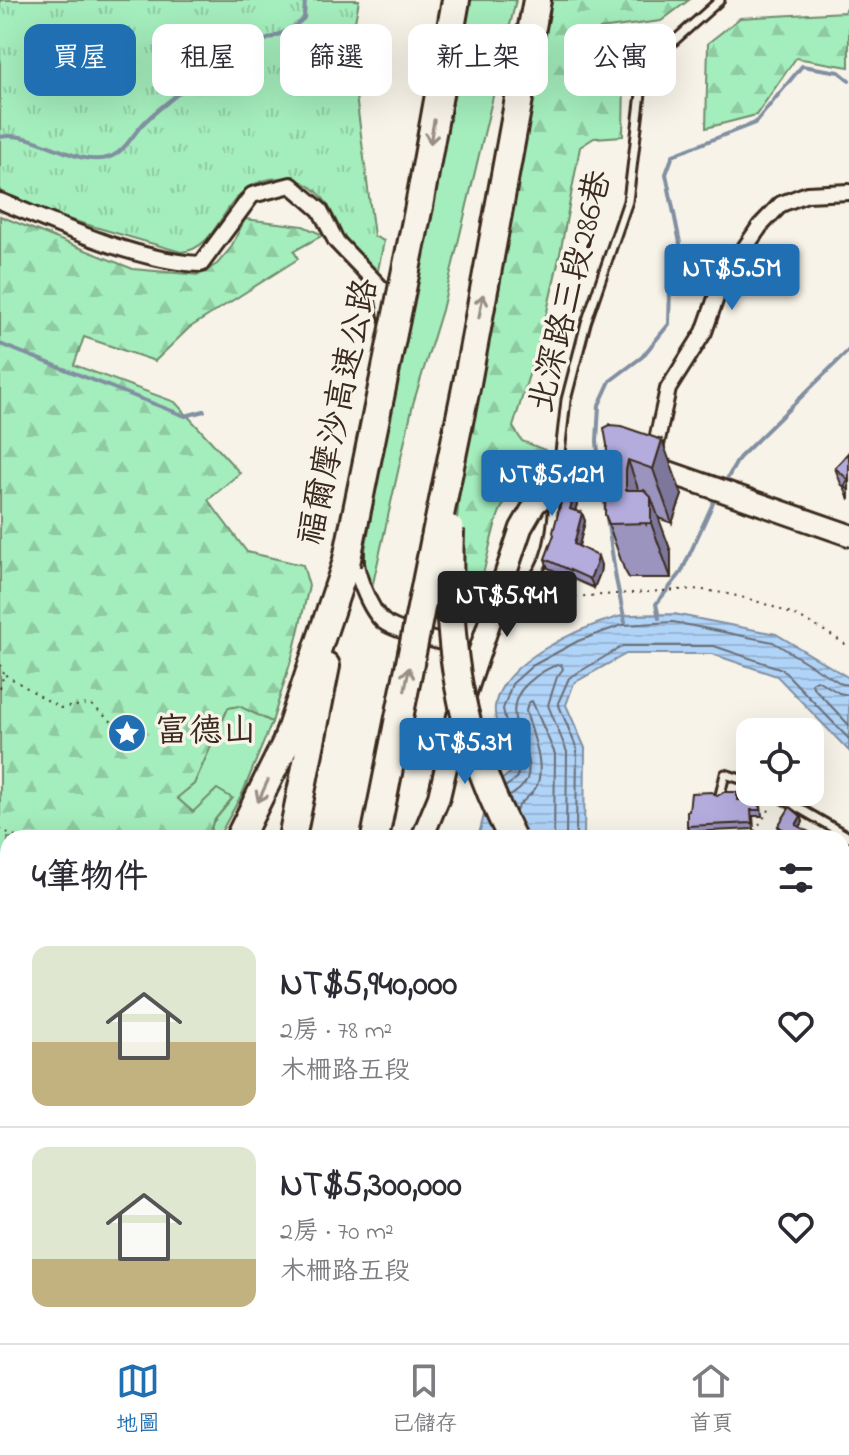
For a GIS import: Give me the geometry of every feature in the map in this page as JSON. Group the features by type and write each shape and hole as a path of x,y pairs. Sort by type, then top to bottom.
{"highway":[{"name":"福爾摩沙高速公路","path":"298,746 346,564 419,206 456,0"},
{"path":"377,830 444,527 537,0"},
{"path":"444,527 450,629 459,693 480,766 508,830"},
{"path":"244,830 298,746"},
{"path":"293,830 298,746"}],"main road":[{"path":"425,830 444,782 458,716 521,528 535,504 556,485 611,467 651,466 849,535"}],"street":[{"path":"0,201 77,233 176,263 189,264 201,264 252,195 291,185 320,210 336,241 382,289 388,318 387,369 354,561 364,592 384,622 426,638 480,652"},
{"path":"651,466 668,389 704,332 717,295 734,264 760,226 781,204 807,194 849,192"}],"lane":[{"name":"北深路三段286巷","path":"493,612 529,584 538,572 551,535 566,400 582,338 628,201 642,85 665,49 720,0"},
{"path":"720,795 725,774 736,778"},
{"path":"795,806 837,830"}],"path":[{"path":"493,612 571,597 693,589 747,598 789,613 827,631 849,647"},
{"path":"0,664 4,674 60,708 90,704 127,734"},
{"path":"0,688 4,674"},
{"path":"754,830 767,806"}],"green space":[{"path":"0,0 359,0 355,24 280,24 280,96 356,96 374,236 384,241 377,275 348,242 321,195 294,179 260,182 245,190 207,239 196,248 181,252 47,213 18,198 0,193"},
{"path":"467,0 516,0 510,24 463,24"},
{"path":"552,0 689,0 661,21 564,24 564,96 624,96 623,136 594,138 580,147 543,329 513,427 522,441 545,450 530,477 501,509 480,586 467,614 457,624 455,540 462,465 533,96 548,96 547,24"},
{"path":"849,3 849,67 796,58 756,115 706,128 708,43 740,18 844,12"},
{"path":"449,96 493,96 442,310 413,404 372,588 365,571 365,550"},
{"path":"0,216 133,269 199,275 217,264 230,249 245,219 303,226 323,235 294,251 298,259 189,328 155,361 84,337 74,365 175,402 240,473 208,500 247,552 303,565 309,586 293,654 272,722 239,706 228,708 194,784 177,798 193,812 217,789 232,798 210,830 0,830"},
{"path":"238,705 272,722 243,792 222,830 210,830 232,799 203,805 193,812 176,798 194,784 228,708"}],"water":[{"path":"674,614 776,634 849,678 849,751 824,725 824,718 817,718 777,676 712,654 626,654 574,683 566,705 585,748 584,830 480,830 491,788 510,773 495,713 500,691 511,676 544,649 583,629 618,617"}],"building":[{"path":"610,425 662,440 653,469 628,460 626,470 626,490 644,490 651,497 651,523 609,524 605,514 607,445 604,428"},
{"path":"849,452 849,480 835,468"},
{"path":"563,495 574,495 570,509 582,513 574,544 598,556 590,579 545,559"},
{"path":"712,792 717,796 724,792 736,792 736,806 760,806 760,810 751,810 752,823 687,826 691,793"},
{"path":"790,807 801,816 796,825 805,830 784,830 778,826"}],"waterway":[{"path":"0,137 26,138 81,157 94,159 113,156 153,114 206,72 240,51 297,24 304,18 305,0"},
{"path":"599,464 599,405 610,381 642,357 669,324 670,286 680,243 666,174 673,155 755,123 802,66 839,72 849,80"},
{"path":"0,344 185,416 204,411"},
{"path":"727,479 739,458 849,350"},
{"path":"601,477 625,622"},
{"path":"659,618 656,604 681,573 714,501"}],"place":[{"name":"富德山","path":"127,733"}]}
